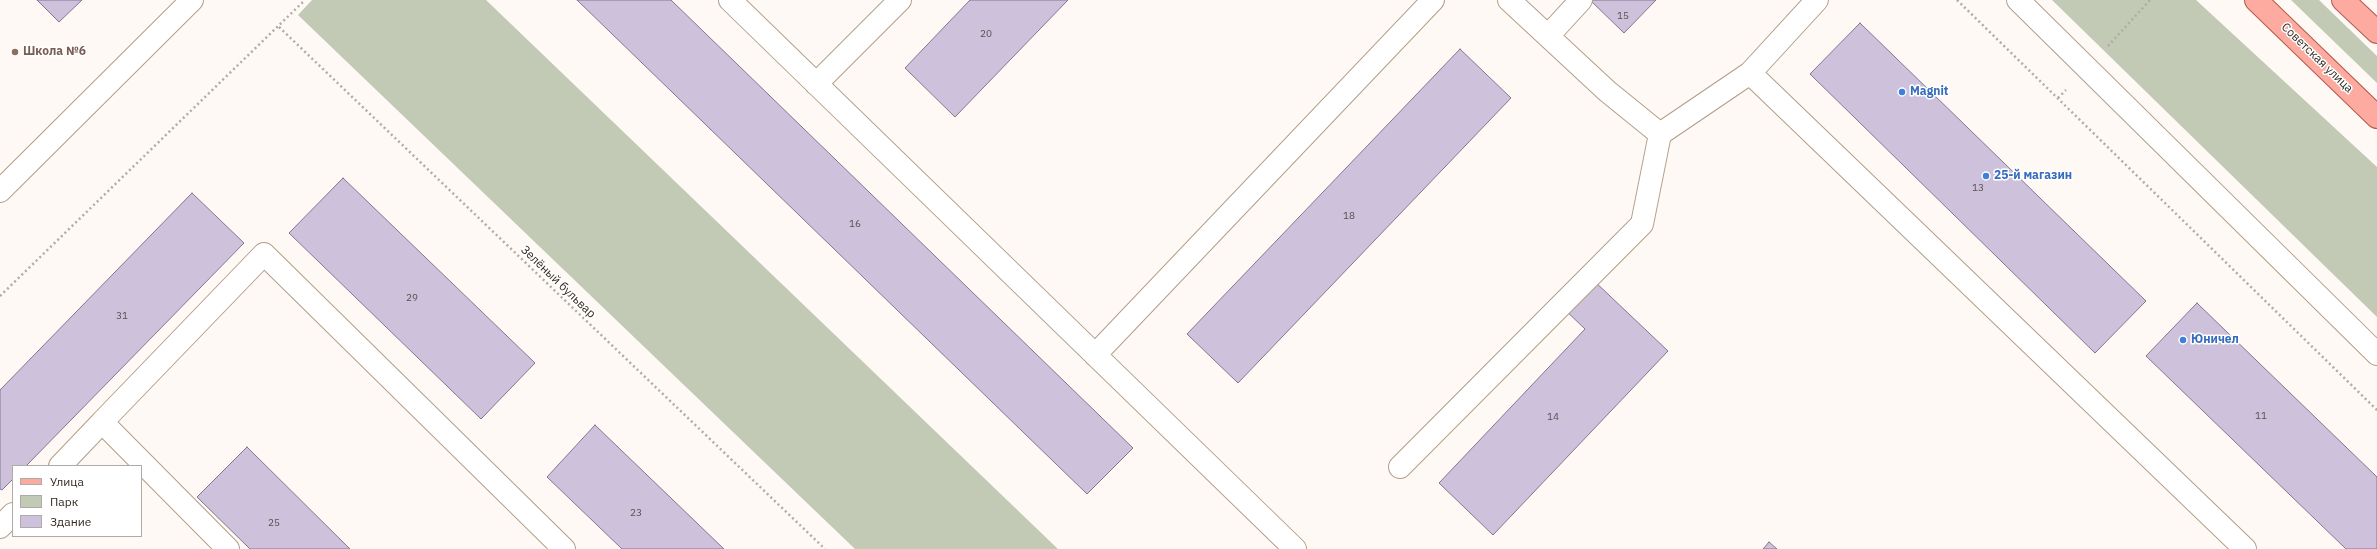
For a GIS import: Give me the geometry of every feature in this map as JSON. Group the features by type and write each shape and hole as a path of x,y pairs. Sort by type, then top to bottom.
{"main road":[{"name":"Советская улица","path":"2256,0 2377,117"},
{"path":"2343,0 2377,32"}],"street":[{"path":"0,191 192,0"},
{"path":"730,0 1295,549"},
{"path":"816,84 900,0"},
{"path":"1095,355 1433,0"},
{"path":"1509,0 1607,91 1660,134"},
{"path":"1548,36 1581,0"},
{"path":"1400,467 1642,224 1660,134 1750,73 1817,0"},
{"path":"2018,0 2377,354"},
{"path":"1750,73 2245,549"},
{"path":"61,465 264,254 564,549"},
{"path":"102,422 228,549"},
{"path":"0,527 12,515"}],"path":[{"path":"0,296 279,27 305,0"},
{"path":"1957,0 2377,410"},
{"name":"Зелёный бульвар","path":"279,27 825,549"}],"green space":[{"path":"312,0 486,0 1058,549 855,549 298,15"},
{"path":"2052,0 2196,0 2377,167 2377,317"},
{"path":"2291,0 2319,0 2377,56 2377,83"}],"building":[{"path":"37,0 82,0 59,22"},
{"path":"577,0 671,0 1133,448 1087,494"},
{"path":"970,0 1068,0 955,117 905,68"},
{"path":"1590,0 1656,0 1624,33"},
{"path":"1860,23 2146,301 2095,353 1810,74"},
{"path":"1460,49 1511,98 1238,383 1187,334"},
{"path":"343,178 535,363 481,419 289,233"},
{"path":"192,193 244,243 27,465 12,465 12,480 2,490 0,489 0,390"},
{"path":"1591,278 1668,351 1493,535 1439,483 1585,329 1563,308"},
{"path":"2197,303 2377,477 2377,549 2346,549 2146,356"},
{"path":"595,425 724,549 622,549 547,477"},
{"path":"247,447 350,549 250,549 197,497"},
{"path":"1769,542 1777,549 1763,549"}],"place":[{"name":"Школа №6","path":"15,52"},
{"name":"Magnit","path":"1902,92"},
{"name":"25-й магазин","path":"1986,176"},
{"name":"Юничел","path":"2183,340"}]}
